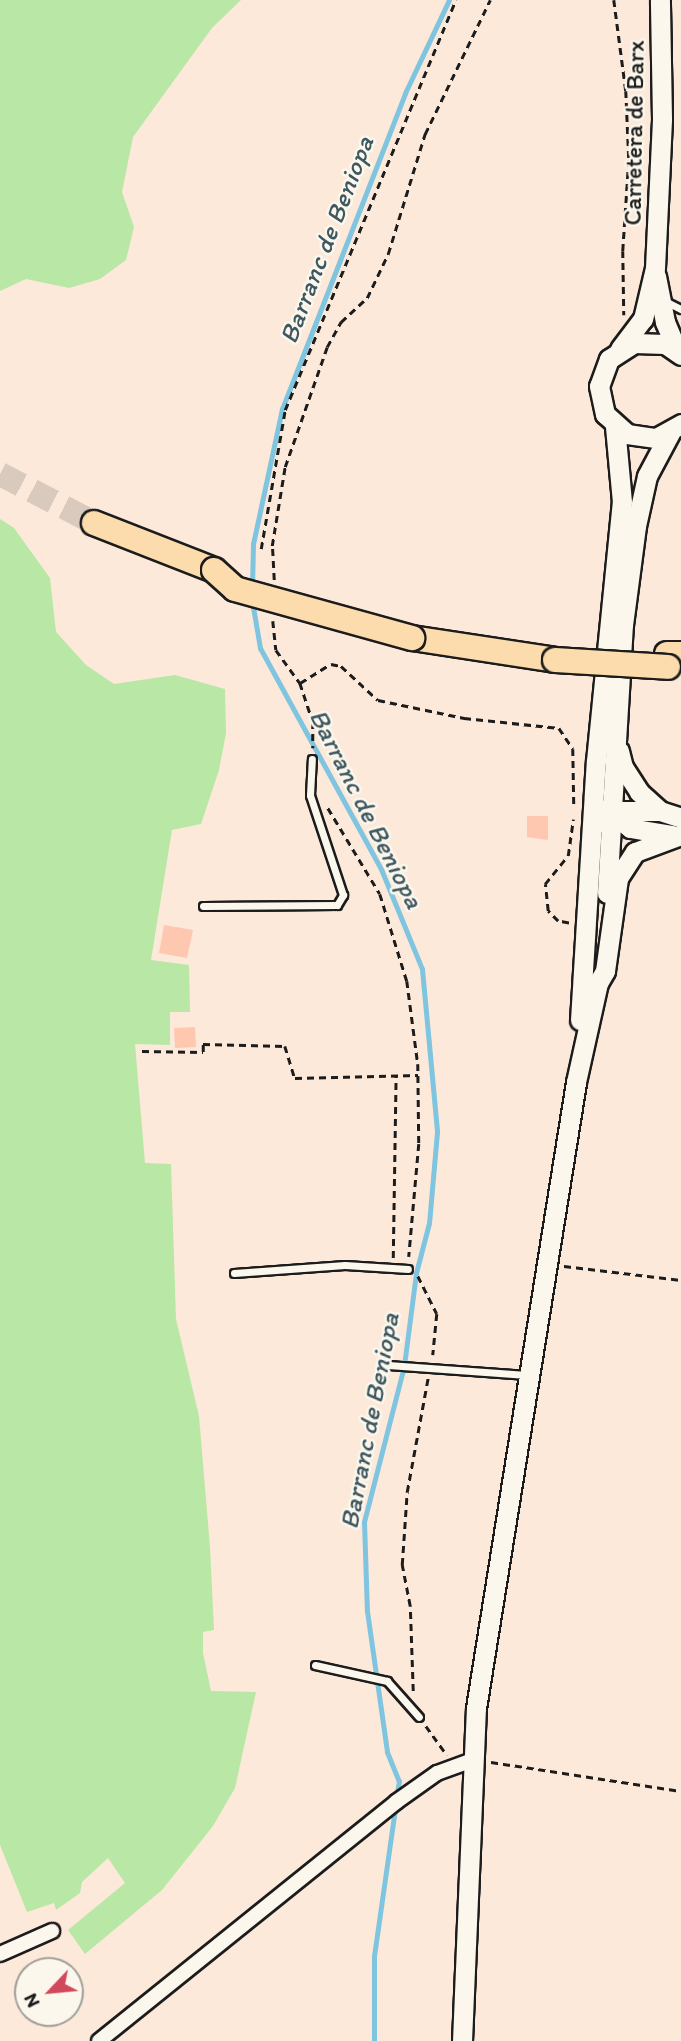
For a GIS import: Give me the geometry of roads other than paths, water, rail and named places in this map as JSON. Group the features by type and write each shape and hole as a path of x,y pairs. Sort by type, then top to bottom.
{"highway":[{"path":"94,523 214,570 235,589 414,631 555,653 674,660"}],"street":[{"name":"Carretera de Barx","path":"655,268 662,119 660,0"},
{"path":"655,268 661,299 680,354"},
{"path":"576,1082 596,761 622,489 615,426 600,401 599,386 609,359 634,334 643,319 655,268"},
{"path":"620,349 649,341 680,354"},
{"path":"615,426 641,438 675,429"},
{"path":"462,2041 464,1763 576,1082 598,983 623,625 636,526 648,476 675,429"},
{"path":"620,523 622,553 603,804 610,816 630,828 681,830"},
{"path":"616,734 623,767 631,783 681,830"},
{"path":"585,957 592,943 602,820 633,809 660,811"},
{"path":"598,983 605,971 618,878 625,863 635,852 681,830"},
{"path":"99,2041 396,1802 464,1763"},
{"path":"0,1954 52,1931"}],"lane":[{"path":"661,299 681,309"},
{"path":"203,906 337,905 343,895 310,795 312,759"},
{"path":"234,1273 345,1265 408,1269"},
{"path":"388,1365 528,1375"},
{"path":"315,1665 387,1681 419,1717"}],"waterway":[{"name":"Barranc de Beniopa","path":"252,588 253,544 282,409 405,93 449,0"},
{"name":"Barranc de Beniopa","path":"252,601 260,648 381,869 422,969 437,1132 429,1223 416,1273 404,1366 364,1522 367,1611 387,1752 399,1781 396,1798"},
{"name":"Barranc de Beniopa","path":"374,2041 374,1956 395,1808"}],"tunnel":[{"path":"0,474 94,523"}]}
